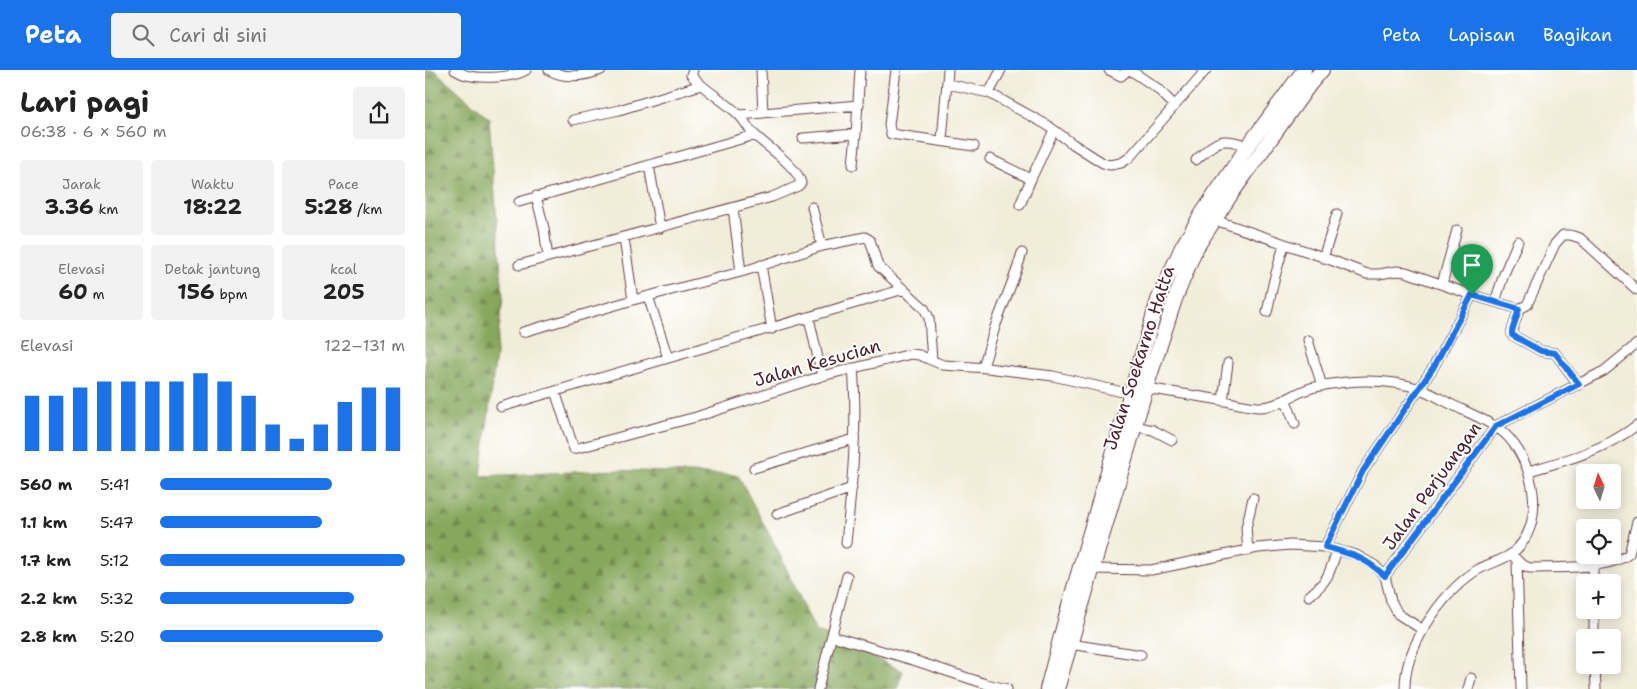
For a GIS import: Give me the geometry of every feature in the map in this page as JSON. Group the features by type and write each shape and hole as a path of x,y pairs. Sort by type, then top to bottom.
{"highway":[{"name":"Jalan Soekarno Hatta","path":"1047,689 1071,598 1157,300 1182,247 1201,215 1248,146 1304,70"},
{"name":"Jalan Soekarno Hatta","path":"1057,689 1134,426 1175,299 1195,250 1232,192 1322,70"}],"street":[{"path":"455,70 465,75 481,77 517,74 526,70"},
{"path":"549,70 559,75 587,75 601,70"},
{"path":"519,265 772,197 796,187 801,182 800,178 784,159 755,135 739,115 691,75 693,70"},
{"path":"761,70 763,113"},
{"path":"853,165 859,105 860,70"},
{"path":"895,70 889,125 891,134 974,146"},
{"path":"942,140 949,70"},
{"path":"989,93 1001,70"},
{"path":"1109,70 1121,76 1129,70 1157,88 1174,105"},
{"path":"947,84 989,93 1054,130 1103,163 1110,165 1121,163 1129,158 1206,70"},
{"path":"573,120 619,110 701,85"},
{"path":"739,115 859,105"},
{"path":"1020,205 1054,130"},
{"path":"803,138 856,134"},
{"path":"519,202 755,135"},
{"path":"1196,160 1215,143 1220,141 1228,140 1248,146"},
{"path":"991,159 1031,179"},
{"path":"649,165 660,228"},
{"path":"536,196 544,228 547,251"},
{"path":"812,207 823,246"},
{"path":"733,208 741,272"},
{"path":"1323,258 1337,214"},
{"path":"1215,220 1367,274 1401,271 1519,309 1527,305 1555,244 1563,235 1570,235 1580,238 1637,290"},
{"path":"1442,284 1457,230"},
{"path":"624,238 633,300"},
{"path":"523,332 633,300 741,272 823,246 860,238 869,238 878,266 924,308 929,318 932,360"},
{"path":"1495,302 1518,241"},
{"path":"1267,312 1284,245"},
{"path":"983,367 1021,253"},
{"path":"761,265 772,329"},
{"path":"501,407 904,289"},
{"path":"1325,547 1363,471 1433,368 1472,295"},
{"path":"648,296 668,358"},
{"path":"1519,309 1512,335 1541,351 1555,353 1579,384"},
{"path":"809,318 822,376"},
{"path":"1308,340 1322,386"},
{"name":"Jalan Perjuangan","path":"1385,576 1496,426 1604,371 1637,344"},
{"name":"Jalan Kesucian","path":"555,391 574,449 697,417 822,376 911,354 919,355 943,365 983,367 1053,376 1131,394"},
{"path":"1223,401 1228,362"},
{"path":"846,543 852,488 856,402 853,368"},
{"path":"1146,388 1259,407 1286,401 1309,389 1322,386 1367,382 1398,385 1419,389 1496,426 1514,443 1529,471 1533,496 1533,516 1530,528 1514,557 1521,689"},
{"path":"1286,401 1295,424"},
{"path":"1134,426 1153,430 1172,440"},
{"path":"1529,471 1591,452 1635,429"},
{"path":"754,468 854,439"},
{"path":"777,514 852,488"},
{"path":"1248,550 1246,528 1253,498"},
{"path":"1514,557 1530,568 1593,565 1615,561 1633,554 1637,522"},
{"path":"1091,569 1151,570 1248,550 1289,545 1325,547 1356,555 1385,576 1391,601 1397,614 1423,630"},
{"path":"1309,596 1327,579 1337,550"},
{"path":"1405,689 1407,668 1423,630 1441,605 1456,587 1483,566 1514,557"},
{"path":"1593,565 1593,574"},
{"path":"817,689 847,576"},
{"path":"832,636 1007,689"},
{"path":"1070,644 1141,656"},
{"path":"1596,674 1597,689"},
{"path":"1468,689 1471,678"}],"green space":[{"path":"425,70 434,70 489,118 503,297 481,476 617,470 738,475 777,549 815,630 903,671 897,689 425,689"}],"route":[{"path":"1472,295 1519,309 1512,335 1541,351 1555,353 1579,384 1496,426 1385,576 1373,565 1356,555 1325,547 1363,471 1433,368 1472,295"}]}
